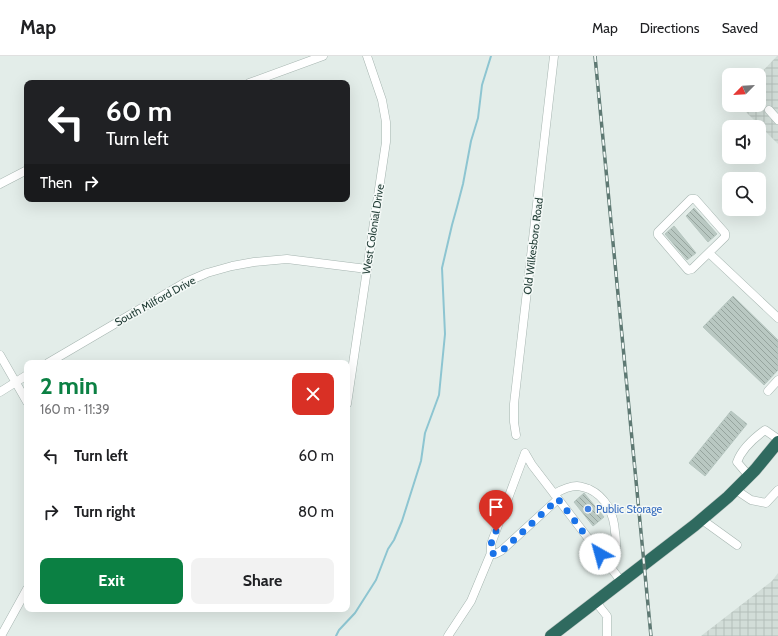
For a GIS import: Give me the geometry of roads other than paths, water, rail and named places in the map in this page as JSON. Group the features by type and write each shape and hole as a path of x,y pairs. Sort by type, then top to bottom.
{"highway":[{"path":"551,636 728,498 778,442"}],"street":[{"path":"257,80 323,56"},
{"name":"West Colonial Drive","path":"350,384 386,142 386,122 382,100 367,56"},
{"name":"Old Wilkesboro Road","path":"516,435 514,404 554,56"},
{"path":"769,110 778,120"},
{"path":"0,184 24,172"},
{"path":"691,199 694,199 725,232 725,237 709,253 692,269 688,270 658,236 658,232 691,199"},
{"path":"709,253 778,318"},
{"name":"South Milford Drive","path":"53,360 186,282 207,273 254,262 287,259 367,269"},
{"path":"0,355 24,397"},
{"path":"0,392 24,377"},
{"path":"768,391 778,380"},
{"path":"749,476 737,462 740,454 757,436 765,430 778,439"},
{"path":"448,636 471,601 491,553 491,544 525,453 532,465 621,581"},
{"path":"491,553 495,554 502,551 556,496 566,488 580,486 595,492 600,496 610,509 613,517 616,547 608,564"},
{"path":"736,490 751,500 766,503 778,490"},
{"path":"701,519 737,545"},
{"path":"1,636 24,594"},
{"path":"595,601 607,616 607,636"}],"waterway":[{"path":"336,636 339,630 355,613 376,580 388,549 394,540 402,521 421,461 425,433 439,395 445,334 442,268 463,184 471,141 478,118 482,85 491,56"}],"railway":[{"path":"595,56 651,636"}],"place":[{"name":"Public Storage","path":"588,509"}]}
